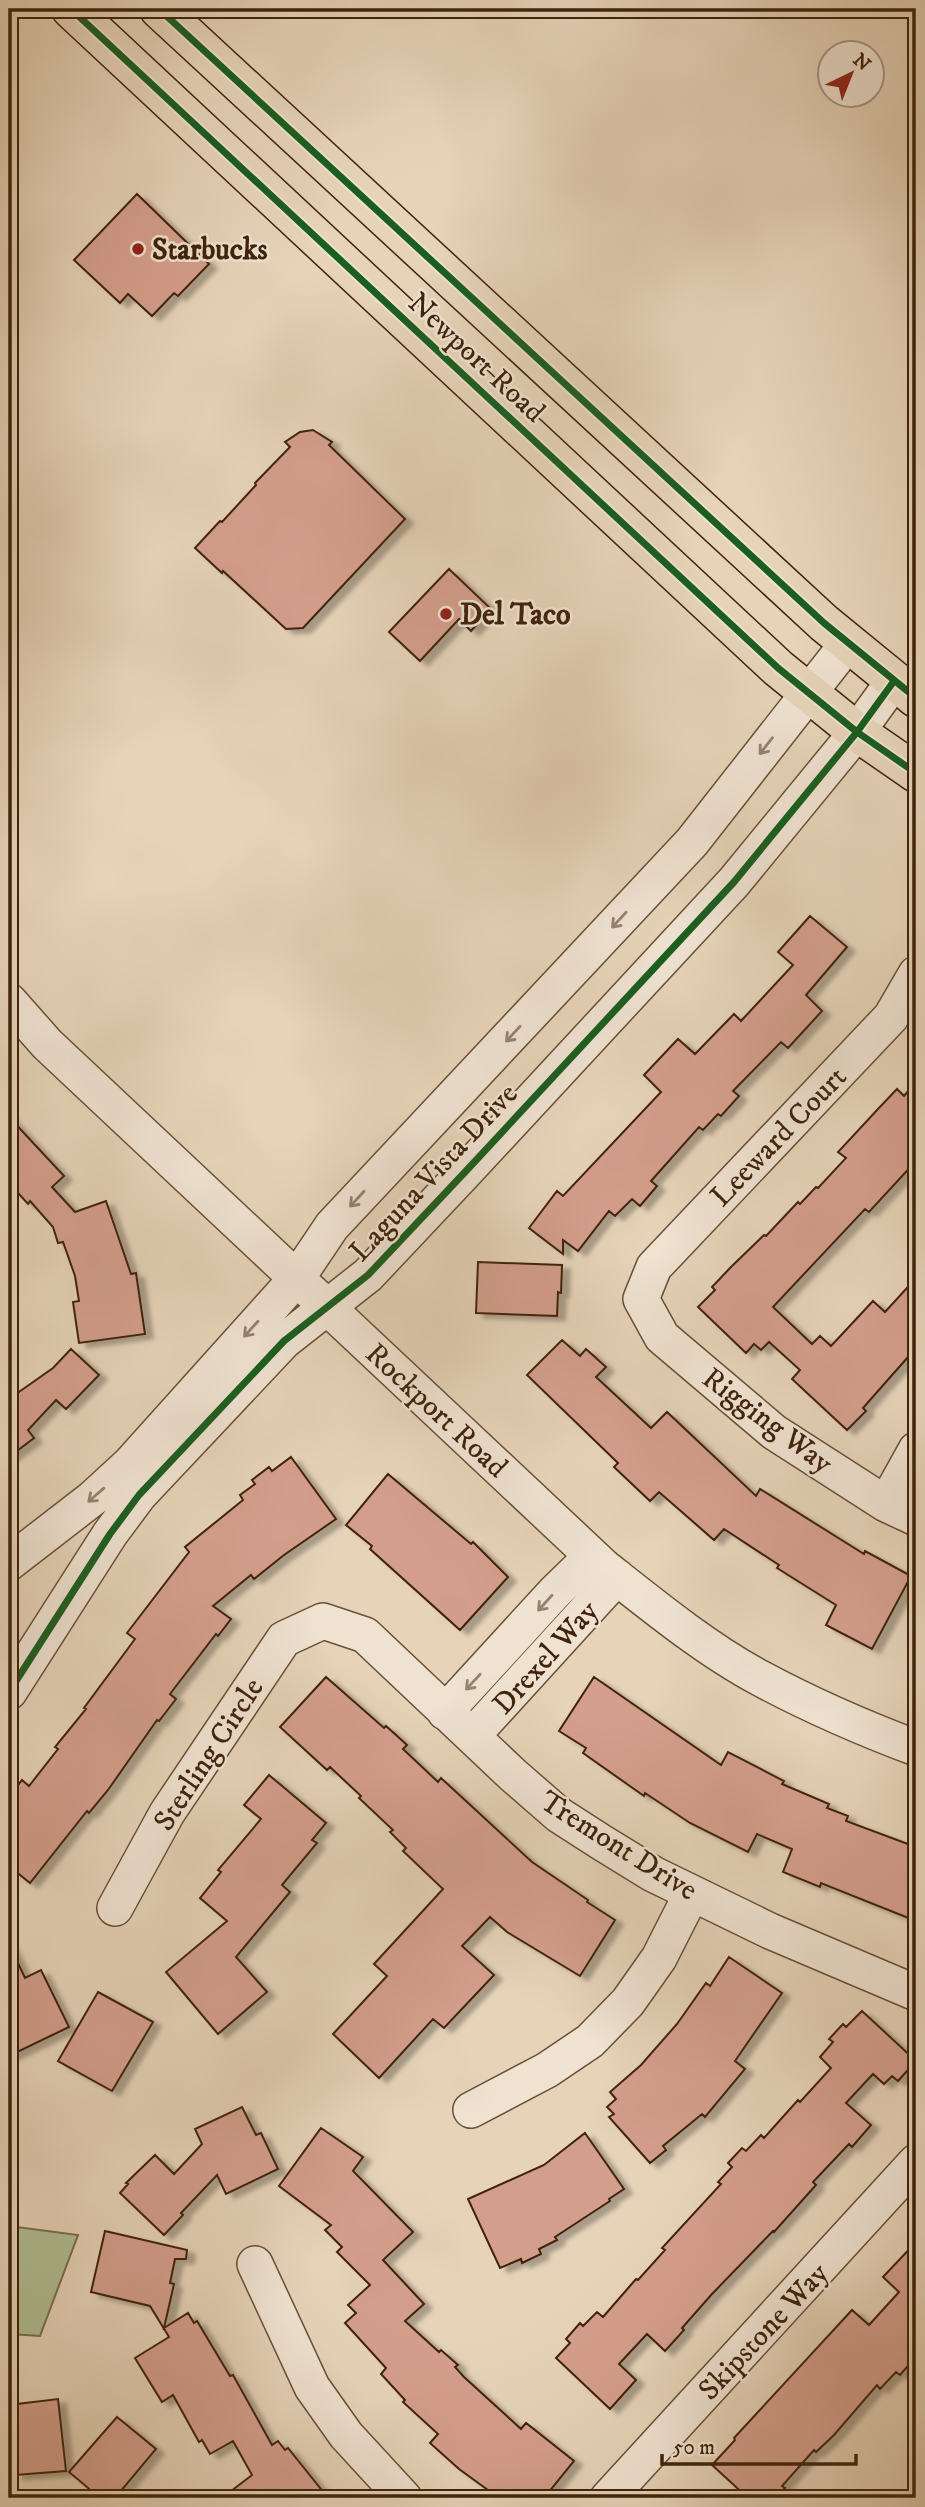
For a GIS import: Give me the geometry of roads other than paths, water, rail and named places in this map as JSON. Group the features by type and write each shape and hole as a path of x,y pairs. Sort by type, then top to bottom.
{"main road":[{"name":"Newport Road","path":"71,9 778,668 857,732 916,773"},
{"name":"Newport Road","path":"159,9 848,643 905,690"}],"street":[{"name":"Laguna Vista Drive","path":"9,1563 93,1498 130,1464 297,1278 332,1226 692,842 848,643"},
{"name":"Laguna Vista Drive","path":"9,1692 110,1534 139,1495 284,1340 368,1275 724,892 857,732 905,690"},
{"name":"Leeward Court","path":"641,1299 654,1267 891,1017 916,974"},
{"name":"Rockport Road","path":"9,1001 47,1044 605,1567 673,1621 759,1678 854,1724 916,1748"},
{"name":"Rigging Way","path":"641,1299 662,1337 774,1432 901,1511"},
{"path":"901,1511 916,1450"},
{"name":"Drexel Way","path":"445,1712 555,1592 605,1567"},
{"name":"Drexel Way","path":"471,1736 541,1662 605,1567"},
{"name":"Tremont Drive","path":"323,1621 365,1635 559,1815 653,1874 770,1931 916,1993"},
{"name":"Sterling Circle","path":"115,1908 167,1813 284,1639 323,1621"},
{"path":"514,1637 541,1662"},
{"path":"471,2110 547,2070 590,2041 628,2002 659,1958 692,1893"},
{"name":"Skipstone Way","path":"608,2498 916,2162"},
{"path":"256,2264 312,2386 346,2435 404,2498"}],"place":[{"name":"Starbucks","path":"138,249"},
{"name":"Del Taco","path":"446,614"}]}
